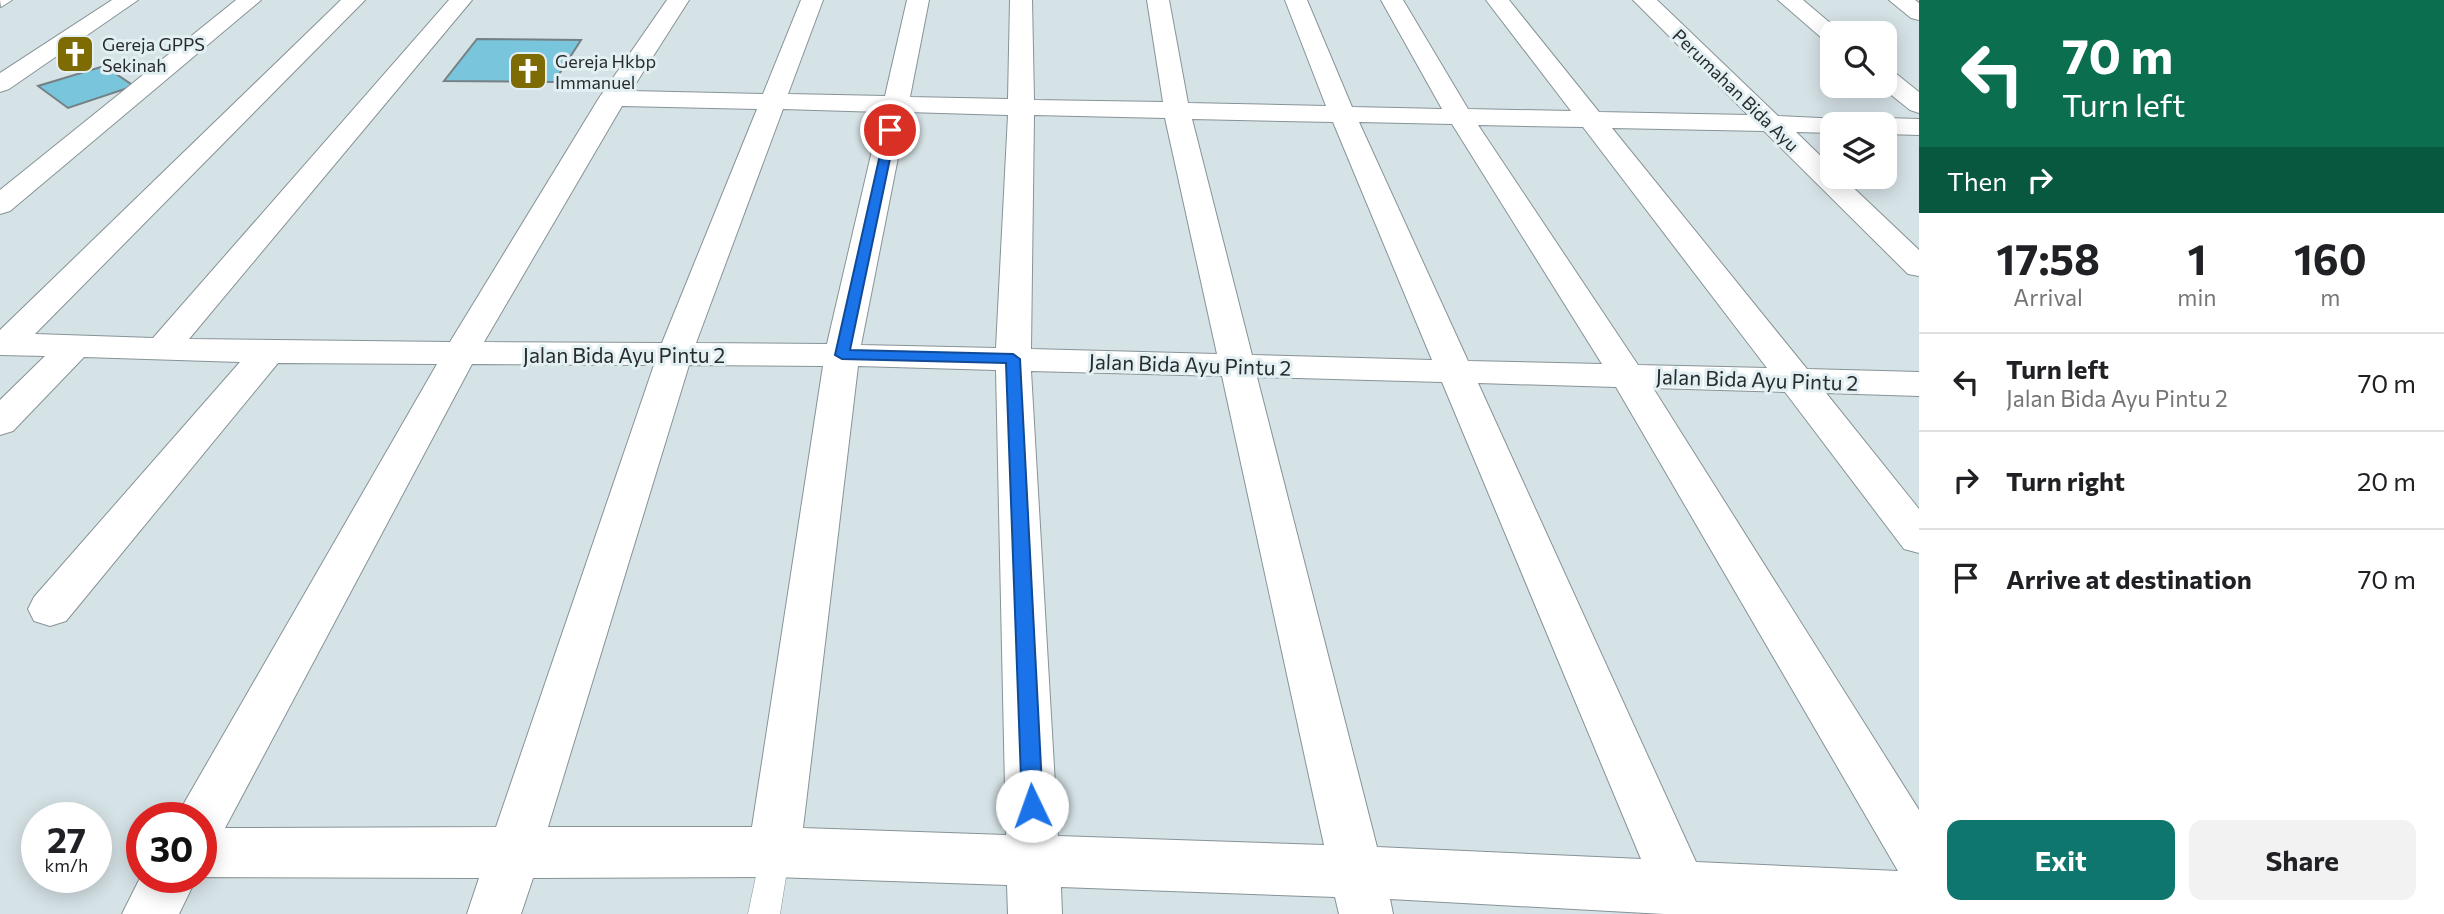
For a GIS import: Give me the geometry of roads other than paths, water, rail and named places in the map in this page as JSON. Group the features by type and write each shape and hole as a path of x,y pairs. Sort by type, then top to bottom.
{"street":[{"path":"0,84 127,0"},
{"path":"0,205 250,0"},
{"path":"3,343 354,0"},
{"path":"163,348 461,0"},
{"path":"212,802 462,354 612,98 678,0"},
{"path":"494,914 675,354 812,0"},
{"path":"774,852 842,355 918,0"},
{"path":"1021,0 1021,108 1013,359 1035,914"},
{"path":"1158,0 1177,112 1361,893"},
{"path":"1296,0 1343,116 1686,901"},
{"path":"1392,0 1460,117 1627,376 1919,858"},
{"path":"1497,0 1919,538"},
{"name":"Perumahan Bida Ayu","path":"1644,0 1919,267"},
{"path":"1789,0 1820,25"},
{"path":"1900,0 1919,13"},
{"path":"1897,87 1919,105"},
{"path":"612,98 1820,125"},
{"path":"1897,126 1919,127"},
{"name":"Jalan Bida Ayu Pintu 2","path":"3,343 268,352 842,355 1919,384"},
{"path":"0,422 77,344"},
{"path":"50,609 268,352"},
{"path":"217,853 774,852 1035,862 1361,893 1686,901 1919,900"},
{"path":"149,914 161,893"}],"lane":[{"path":"764,914 774,852"}],"place":[{"name":"Gereja GPPS Sekinah","path":"75,54"},
{"name":"Gereja Hkbp Immanuel","path":"528,71"}]}
